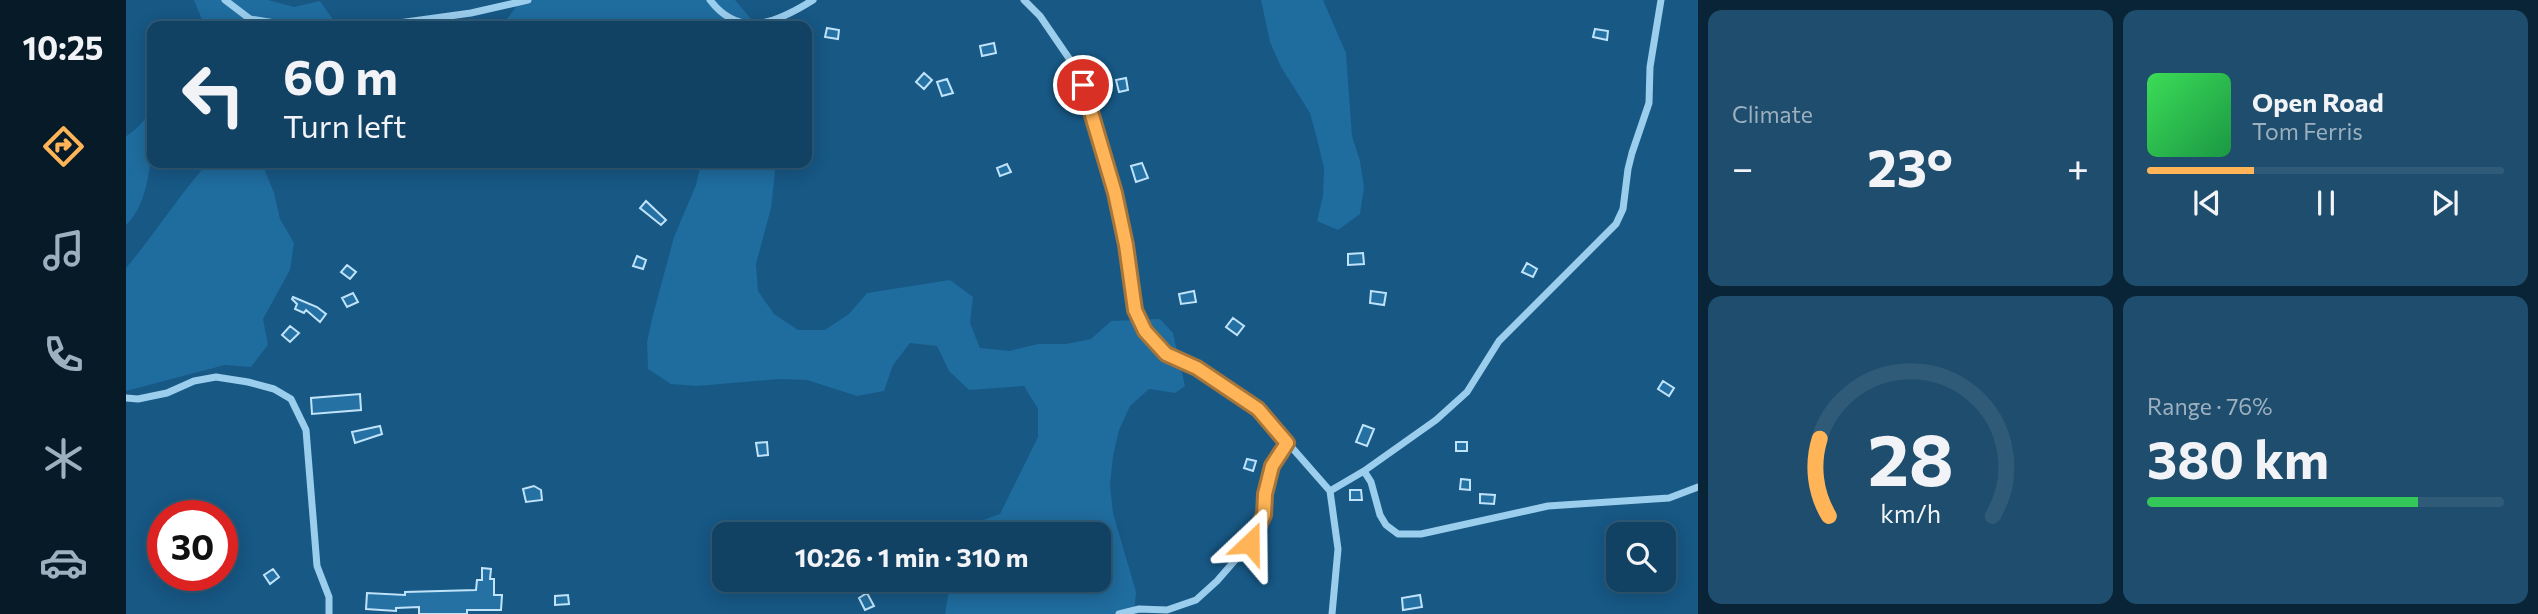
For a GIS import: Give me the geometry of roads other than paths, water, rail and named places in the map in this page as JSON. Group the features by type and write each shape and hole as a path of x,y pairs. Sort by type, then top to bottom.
{"street":[{"path":"225,0 250,19 262,21"},
{"path":"413,21 471,13 528,0"},
{"path":"710,0 728,17 740,21"},
{"path":"767,21 789,15 813,0"},
{"path":"1024,0 1040,16 1077,70 1115,193 1135,310 1145,331 1166,354 1197,368 1258,409 1330,491 1338,549 1332,614"},
{"path":"1330,491 1364,471 1436,420 1467,392 1499,341 1616,224 1623,209 1628,169 1649,103 1650,67 1661,0"},
{"path":"126,398 138,399 167,393 194,381 216,377 274,389 291,399 306,430 317,566 329,597 329,614"},
{"path":"1119,614 1139,609 1167,610 1196,600 1217,582 1250,543 1264,515 1265,494 1272,466 1287,443"},
{"path":"1364,471 1371,482 1380,515 1386,525 1398,534 1421,534 1548,506 1669,498 1698,487"}]}
